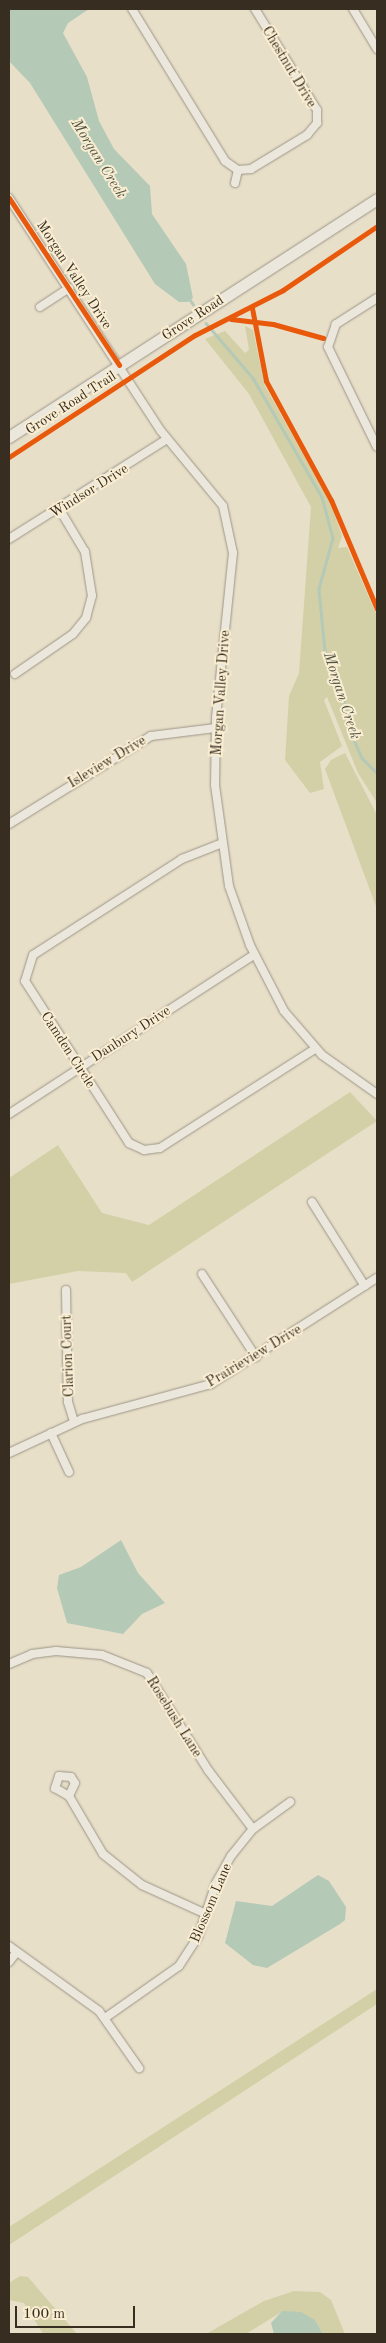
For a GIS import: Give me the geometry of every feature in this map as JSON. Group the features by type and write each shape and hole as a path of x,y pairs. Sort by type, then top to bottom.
{"street":[{"path":"132,9 225,161 238,170 235,183"},
{"name":"Chestnut Drive","path":"238,170 251,168 307,135 317,122 317,110 255,9"},
{"path":"352,9 377,50"},
{"name":"Morgan Valley Drive","path":"9,198 167,439 216,493 232,535 216,728 220,844 237,912 254,955 284,1011 315,1048 377,1094"},
{"name":"Grove Road","path":"9,437 377,199"},
{"name":"Morgan Valley Drive","path":"40,307 69,288"},
{"path":"377,298 336,324 328,347 377,447"},
{"name":"Windsor Drive","path":"9,539 60,510 167,439"},
{"path":"15,674 73,634 92,596 85,552 60,510"},
{"name":"Isleview Drive","path":"9,824 151,736 216,728"},
{"name":"Camden Circle","path":"220,844 182,859 33,955 25,981 79,1068 129,1143 144,1150 160,1148 315,1048"},
{"name":"Danbury Drive","path":"9,1114 254,955"},
{"path":"312,1202 365,1286"},
{"path":"202,1274 256,1357"},
{"name":"Prairieview Drive","path":"9,1453 74,1422 194,1391 256,1357 377,1278"},
{"name":"Clarion Court","path":"66,1290 68,1402 74,1422"},
{"path":"51,1433 69,1472"},
{"name":"Rosebush Lane","path":"9,1664 32,1654 56,1651 102,1655 147,1673 208,1770 253,1829"},
{"path":"69,1796 103,1854 124,1873 172,1902 206,1914"},
{"name":"Blossom Lane","path":"106,2018 178,1966 198,1937 230,1856 253,1829 290,1802"},
{"path":"9,1946 106,2018 139,2068"},
{"path":"9,1962 16,1953"}],"shaded area":[{"path":"245,326 253,330 265,386 331,504 342,536 338,548 347,547 377,616 377,803 358,773 327,697 324,700 342,746 320,762 324,789 310,793 285,760 289,696 299,673 311,507 249,394 205,339 225,331 245,353 249,350"},
{"path":"345,753 377,815 377,909 325,769 331,760"},
{"path":"350,1092 377,1121 132,1282 126,1273 78,1271 9,1284 9,1178 58,1145 102,1213 149,1225"},
{"path":"377,1989 377,2004 9,2245 9,2227"},
{"path":"20,2276 28,2277 77,2334 43,2334 24,2303 9,2300 9,2283"},
{"path":"294,2291 320,2292 331,2300 345,2334 323,2334 315,2320 283,2311 246,2334 206,2334 264,2301"}],"water":[{"path":"9,9 89,9 68,23 63,33 87,77 99,121 114,149 150,186 152,214 186,264 193,298 188,302 179,302 155,284 30,83 9,61"},
{"path":"121,1540 138,1573 165,1603 142,1614 123,1634 67,1623 57,1588 59,1575 81,1567"},
{"path":"318,1875 329,1881 346,1907 345,1920 340,1924 267,1968 253,1965 225,1943 236,1901 272,1906"},
{"path":"282,2311 301,2312 315,2320 323,2334 274,2334 271,2323"}],"waterway":[{"name":"Morgan Creek","path":"188,297 193,304"},
{"name":"Morgan Creek","path":"206,323 253,378 322,497 333,538 319,589 325,651 335,685 343,696 354,740 362,758 377,773"}],"cycle path":[{"name":"Grove Road Trail","path":"9,198 119,365"},
{"name":"Grove Road Trail","path":"9,457 195,335 283,290 377,226"},
{"path":"252,308 266,381 331,500 377,609"},
{"path":"231,319 273,324 323,338"}]}
